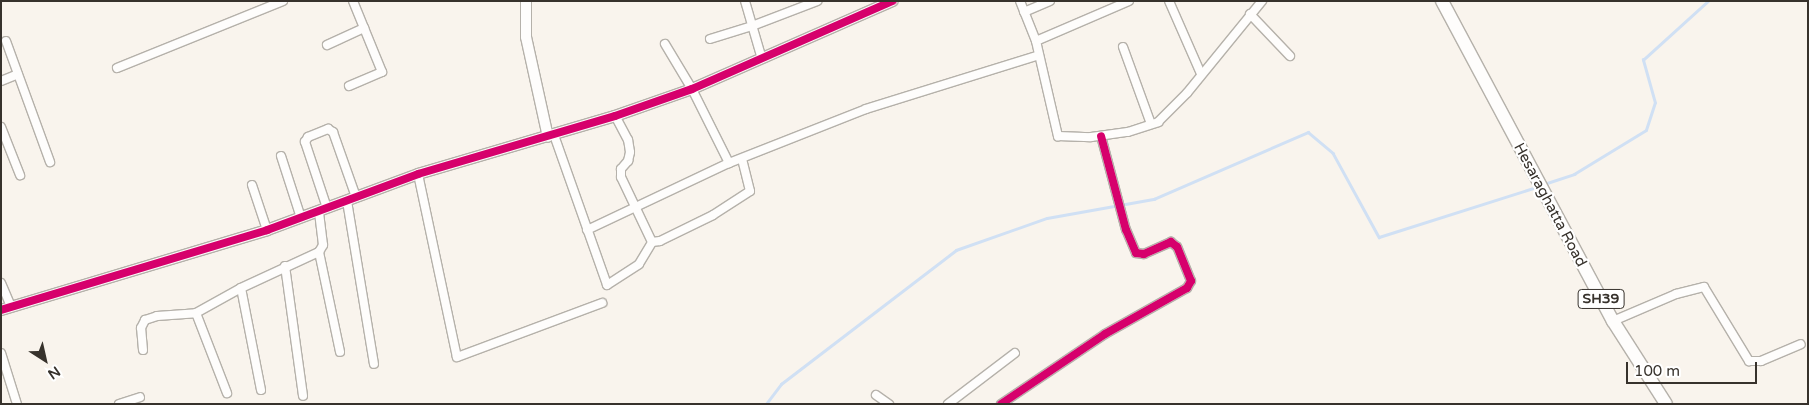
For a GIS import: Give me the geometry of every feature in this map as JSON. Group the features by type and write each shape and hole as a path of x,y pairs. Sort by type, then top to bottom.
{"main road":[{"name":"Hesaraghatta Road","path":"1442,1 1539,186 1613,321 1666,404"}],"street":[{"path":"117,68 283,1"},
{"path":"349,86 382,72 353,1"},
{"path":"526,1 526,37 551,136 586,230 605,274 607,285 639,264 652,242 713,215 750,191 742,159"},
{"path":"745,1 762,58"},
{"path":"710,39 752,26 817,1"},
{"path":"1,283 6,308 267,230 418,174 551,136 692,89 892,1"},
{"path":"1020,1 1036,41 1058,136 1101,136 1128,132 1158,122 1181,99 1262,1"},
{"path":"1024,12 1050,1"},
{"path":"1036,41 1129,1"},
{"path":"1169,1 1201,74"},
{"path":"1250,14 1290,56"},
{"path":"327,45 364,28"},
{"path":"6,42 50,162"},
{"path":"664,44 692,89 729,163"},
{"path":"1123,46 1151,124"},
{"path":"586,230 637,208 729,163 866,109 1039,55"},
{"path":"1,81 18,74"},
{"path":"615,116 628,140 630,152 628,161 621,169 621,177 652,242"},
{"path":"1,127 20,175"},
{"path":"143,350 141,328 145,320 157,316 196,314 241,288 285,266 319,252 323,246 323,210 305,142 308,137 328,129 333,132 352,199 374,364"},
{"path":"1001,404 1105,334 1187,288 1191,281 1177,247 1171,242 1144,254 1136,253 1121,211 1101,136"},
{"path":"281,156 301,218"},
{"path":"418,174 457,357 602,303"},
{"path":"252,185 267,230"},
{"path":"319,252 340,352"},
{"path":"285,266 303,396"},
{"path":"1613,321 1676,294 1704,287 1749,361 1761,362 1801,344"},
{"path":"241,288 261,390"},
{"path":"196,314 227,393"},
{"path":"948,404 1015,353"},
{"path":"1,354 17,404"},
{"path":"876,394 889,404"},
{"path":"123,403 140,397"}],"waterway":[{"path":"1544,184 1574,174 1646,130 1655,103 1643,60 1708,1"},
{"path":"766,404 781,384 956,250 1047,218 1154,199 1308,132 1333,153 1379,237 1537,187"}],"cycle path":[{"path":"1,310 267,230 418,174 615,116 692,89 892,1"},
{"path":"1001,404 1105,334 1187,288 1191,281 1177,247 1171,242 1144,254 1136,253 1126,230 1101,136"}]}
